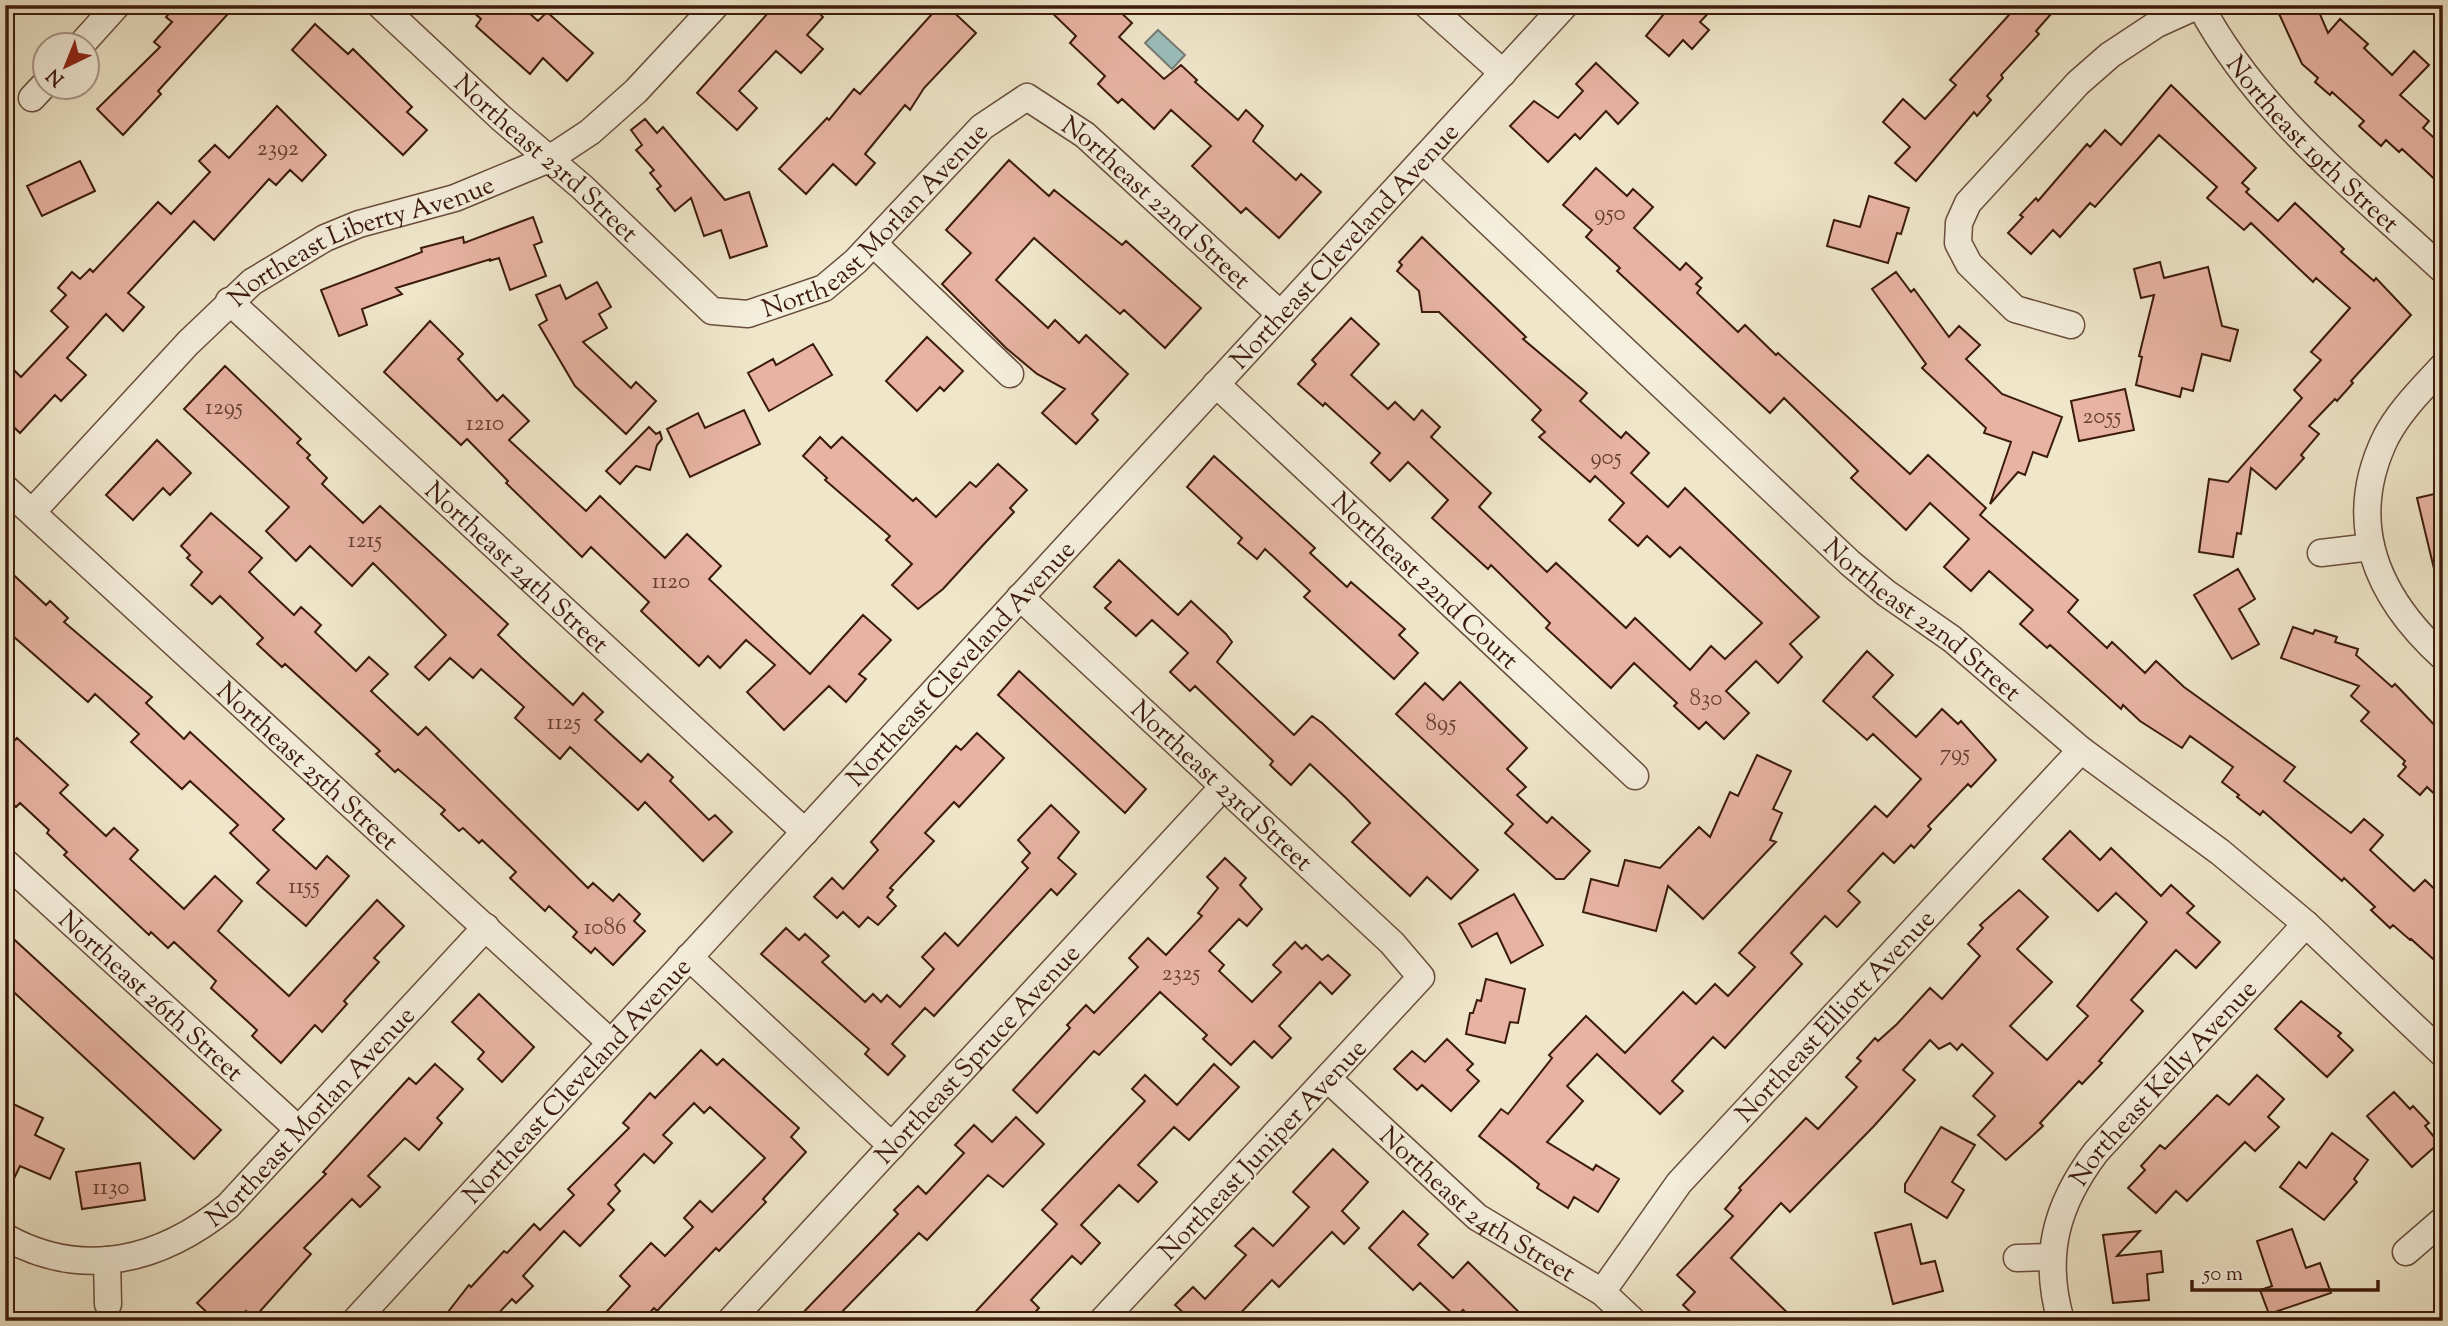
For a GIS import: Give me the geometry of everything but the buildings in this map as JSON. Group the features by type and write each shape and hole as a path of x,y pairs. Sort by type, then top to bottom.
{"street":[{"path":"93,32 117,5"},
{"name":"Northeast 23rd Street","path":"380,5 712,311"},
{"name":"Northeast Liberty Avenue","path":"33,512 229,301 252,282 325,238 359,224 455,198 549,159 590,132 636,91 716,5"},
{"path":"1427,5 1503,73"},
{"name":"Northeast Cleveland Avenue","path":"355,1321 1565,5"},
{"path":"2071,325 2015,309 1969,264 1958,243 1959,223 1968,203 2078,83 2129,40 2199,5"},
{"name":"Northeast 19th Street","path":"2199,5 2229,56 2280,117 2443,270"},
{"name":"Northeast 22nd Street","path":"1027,97 1085,135 1280,314"},
{"name":"Northeast Morlan Avenue","path":"712,311 748,314 824,288 873,243 982,127 1027,97"},
{"name":"Northeast 22nd Street","path":"1423,160 1850,562 1886,593 1952,639 2081,750 2220,852 2306,923 2443,1054"},
{"path":"873,243 1010,374"},
{"name":"Northeast 24th Street","path":"229,301 805,832"},
{"path":"2443,366 2408,405 2387,436 2369,488 2371,547 2383,582 2398,610 2443,657"},
{"name":"Northeast 22nd Court","path":"1216,384 1635,776"},
{"name":"Northeast 25th Street","path":"5,488 610,1042"},
{"path":"2321,553 2371,547"},
{"name":"Northeast 23rd Street","path":"1020,597 1392,943 1421,977"},
{"name":"Northeast Elliott Avenue","path":"1602,1292 1679,1183 2081,750"},
{"name":"Northeast Spruce Avenue","path":"730,1321 1223,787"},
{"name":"Northeast 26th Street","path":"5,862 298,1129"},
{"name":"Northeast Kelly Avenue","path":"2061,1321 2053,1293 2051,1257 2063,1207 2078,1176 2096,1152 2306,923"},
{"name":"Northeast Morlan Avenue","path":"5,1237 48,1255 107,1260 150,1253 178,1242 202,1228 228,1206 486,927"},
{"path":"689,957 892,1146"},
{"name":"Northeast Juniper Avenue","path":"1102,1321 1421,977"},
{"name":"Northeast 24th Street","path":"1328,1079 1477,1217 1602,1292 1633,1321"},
{"path":"2406,1251 2443,1220"},
{"path":"2017,1258 2051,1257"},
{"path":"107,1260 108,1304"}],"water":[{"path":"1158,30 1185,55 1172,69 1145,43"}]}
